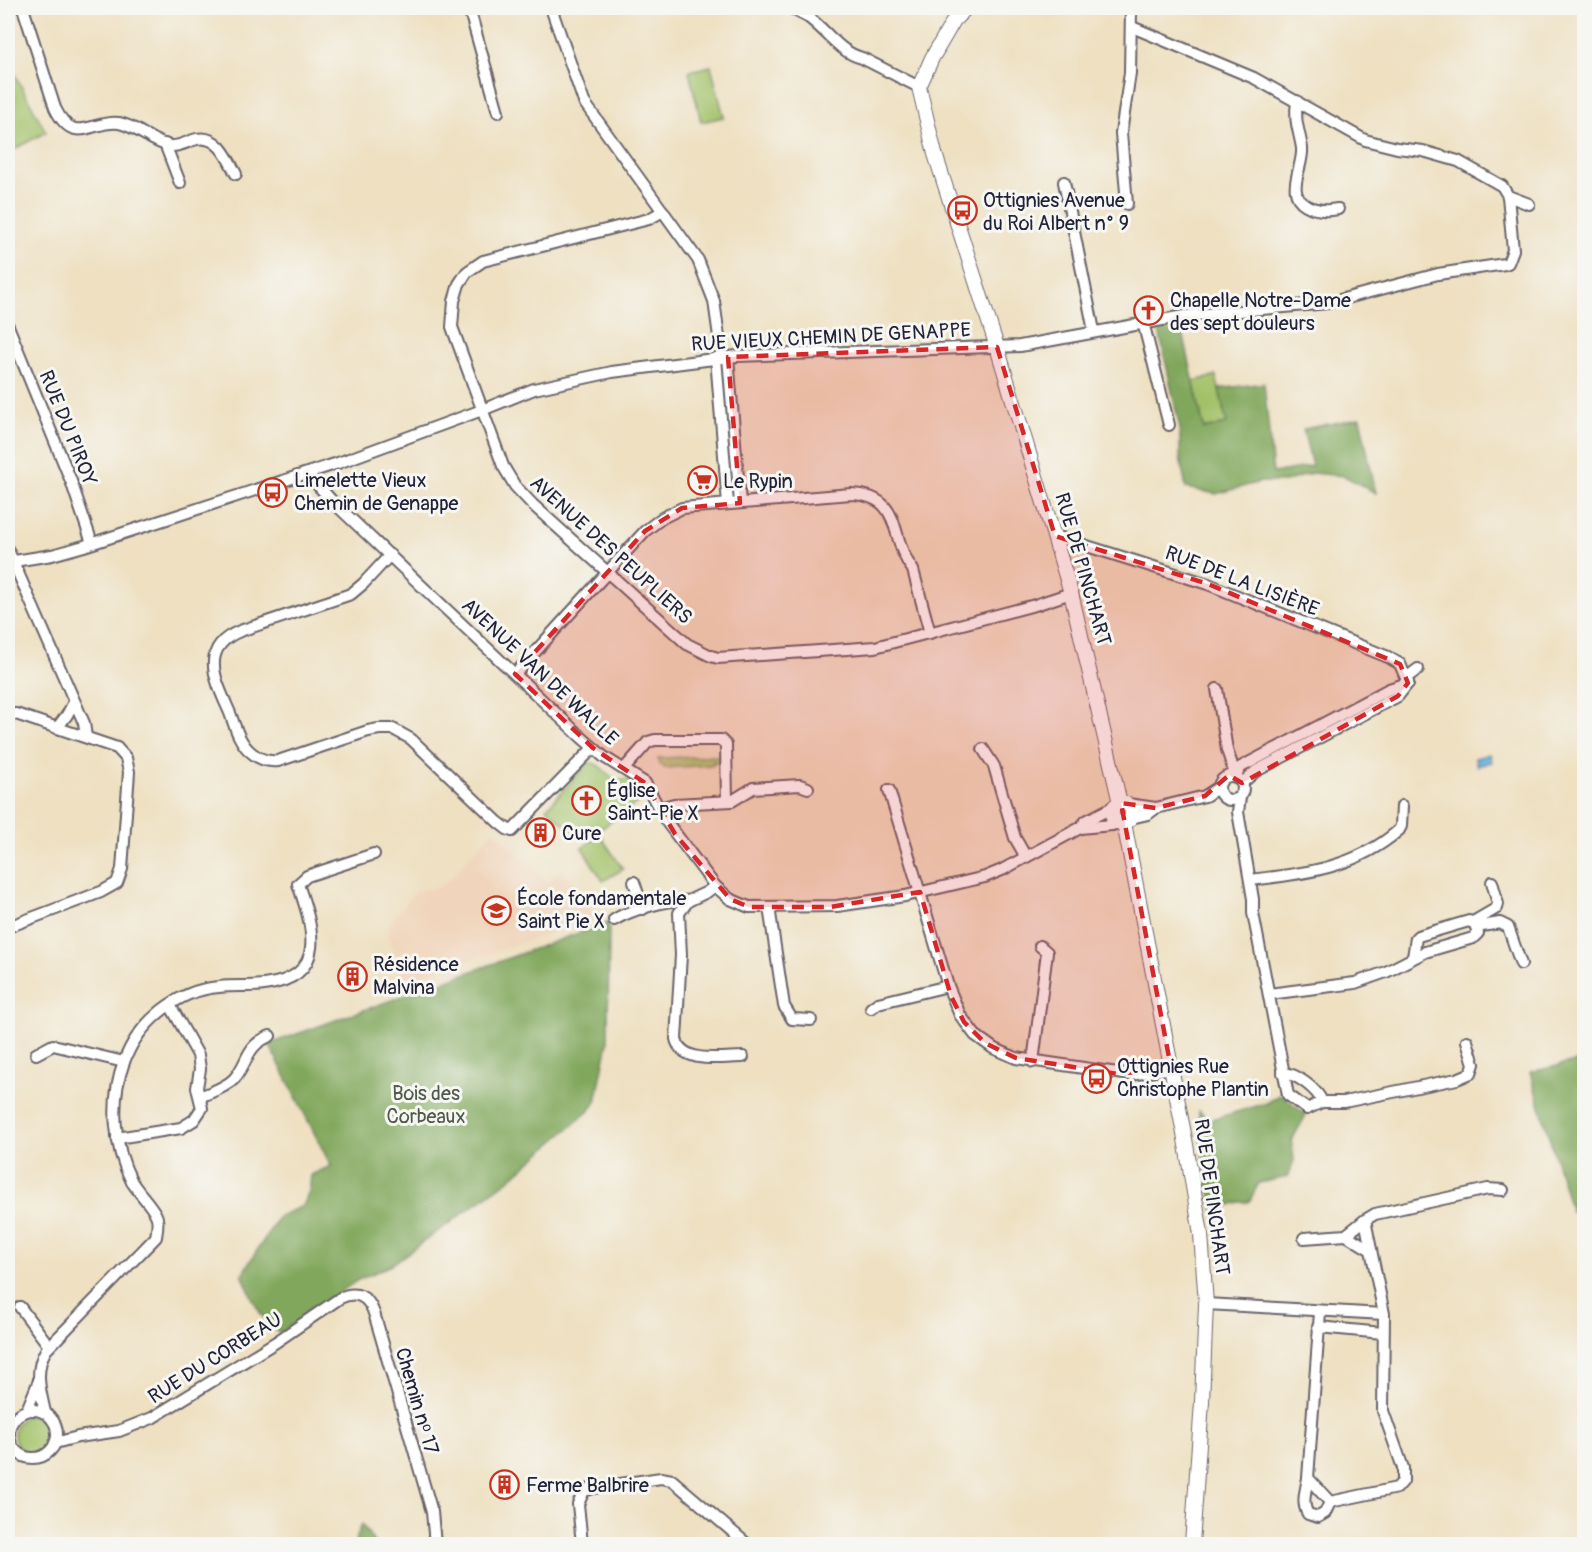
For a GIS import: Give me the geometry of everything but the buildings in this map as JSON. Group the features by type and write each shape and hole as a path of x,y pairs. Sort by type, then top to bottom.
{"main road":[{"path":"919,87 932,57 954,20 966,8"},
{"name":"RUE DE PINCHART","path":"919,87 935,154 997,348 1071,593 1120,805 1112,816 1124,822 1171,1068 1197,1207 1206,1304 1192,1545"}],"street":[{"path":"23,8 55,108 63,121 72,128 87,130 119,123 165,144 177,145 199,139 209,140 218,144 236,174"},
{"path":"469,8 498,112"},
{"path":"551,8 584,102 695,255 709,284 716,311 733,428 740,503"},
{"path":"791,8 809,18 852,56 862,58 919,87"},
{"path":"1127,204 1121,133 1130,73 1131,8"},
{"path":"1132,27 1254,78 1365,140 1397,148 1423,151 1458,161 1502,186 1508,196 1529,204"},
{"path":"1297,101 1294,116 1302,156 1296,194 1299,200 1310,208 1328,211 1338,209"},
{"path":"165,144 180,183"},
{"path":"1064,182 1094,331"},
{"name":"RUE VIEUX CHEMIN DE GENAPPE","path":"10,562 52,555 308,474 534,389 612,372 722,358 1020,346 1143,322 1199,314 1328,303 1438,274 1504,264 1508,263 1514,250 1508,196"},
{"name":"AVENUE DES PEUPLIERS","path":"663,211 649,219 477,264 467,272 456,293 452,309 452,327 499,458 515,486 533,505 687,644 718,658 863,649 1035,605 1071,593"},
{"path":"1143,322 1169,426"},
{"name":"RUE DU PIROY","path":"8,326 71,481 92,543"},
{"path":"722,358 721,429 728,504"},
{"path":"721,429 733,428"},
{"name":"AVENUE VAN DE WALLE","path":"308,474 331,500 593,748 645,783 671,828 715,886 723,895 739,904 749,907 837,906 905,896 985,876 1002,870 1080,828 1124,822 1148,814 1156,808"},
{"path":"514,674 645,531 662,518 682,508 852,494 878,499 889,512 898,541 913,570 930,633"},
{"name":"RUE DE LA LISIÈRE","path":"1055,536 1208,584 1379,653 1397,661 1407,680"},
{"path":"8,550 10,562 84,723 86,737"},
{"path":"390,555 351,594 240,631 221,644 214,657 214,672 243,743 250,752 258,758 278,761 368,731 393,729 411,739 498,822 512,831 593,748"},
{"path":"1418,669 1407,680 1398,696 1256,771 1221,782 1238,812 1260,956 1287,1092 1307,1109 1322,1102 1344,1102 1457,1080 1471,1073 1474,1064 1467,1041"},
{"path":"1234,778 1241,767 1407,680"},
{"path":"1120,805 1156,808 1205,796 1214,798 1243,790 1234,778 1216,689"},
{"path":"57,728 67,716 74,702"},
{"path":"8,715 15,714 117,748 128,761 120,877 106,890 8,927"},
{"path":"624,769 648,742 655,740 721,740 726,745 727,800"},
{"path":"982,748 994,766 1015,838 1026,857"},
{"path":"1229,759 1241,767"},
{"path":"660,808 674,804 734,801 753,788 800,785 808,788"},
{"path":"889,790 948,986 960,1015 979,1039 1008,1055 1033,1062 1131,1075 1171,1068"},
{"name":"AVENUE VAN DE WALLE","path":"1080,828 1086,821 1120,805"},
{"path":"1250,880 1311,873 1370,851 1399,830 1402,806"},
{"path":"45,1412 39,1383 40,1361 49,1346 156,1237 157,1215 132,1181 122,1158 114,1113 124,1062 144,1028 170,1005 189,994 207,989 258,986 279,982 301,970 309,960 311,944 310,920 298,884 307,876 374,854"},
{"path":"634,882 643,909"},
{"path":"1475,924 1497,908 1492,882"},
{"path":"715,886 688,901 679,913 681,955 677,1044 690,1055 697,1057 743,1057"},
{"path":"614,920 626,913 671,900 688,901"},
{"path":"768,907 784,1006 792,1019 811,1020"},
{"path":"1413,957 1418,936 1475,924 1500,923 1508,927 1521,964"},
{"path":"1269,994 1355,983 1386,972 1425,952 1473,938 1478,933 1475,924"},
{"path":"1033,1062 1047,952 1040,946"},
{"path":"871,1008 878,1003 948,986"},
{"path":"117,1138 148,1132 172,1131 194,1120 202,1108 197,1088 200,1069 198,1055 170,1005"},
{"path":"200,1097 232,1081 248,1052 255,1044 270,1036"},
{"path":"36,1054 54,1045 124,1062"},
{"path":"1283,1073 1296,1077 1319,1096 1322,1102"},
{"path":"1304,1238 1346,1235 1375,1214 1386,1211 1488,1189 1503,1190"},
{"path":"1330,1502 1396,1488 1404,1481 1403,1468 1383,1411 1384,1314 1365,1220"},
{"path":"1346,1235 1371,1250"},
{"name":"RUE DU CORBEAU","path":"27,1410 9,1423 9,1441 22,1455 31,1458 48,1453 56,1443 119,1431 152,1418 283,1338 340,1298 348,1294 363,1297"},
{"name":"Chemin nᵒ 17","path":"363,1297 370,1304 374,1313 432,1519 435,1545"},
{"path":"1206,1304 1384,1314"},
{"path":"20,1307 49,1346"},
{"path":"1320,1312 1305,1508 1308,1514 1315,1517 1323,1515 1330,1502"},
{"path":"1318,1328 1383,1332"},
{"path":"27,1410 39,1383"},
{"path":"27,1410 36,1409 51,1416 57,1428 56,1443"},
{"path":"57,1428 78,1437"},
{"path":"582,1545 578,1504 584,1491 661,1478 672,1480 747,1545"},
{"path":"1308,1478 1330,1502"}],"highlighted area":[{"path":"997,347 1055,536 1208,584 1400,664 1408,683 1398,696 1242,783 1229,775 1205,796 1156,808 1121,803 1171,1068 1118,1074 1016,1058 985,1043 964,1022 951,996 920,892 830,907 749,907 730,899 675,834 645,783 593,748 515,674 645,531 682,508 740,503 728,357"}],"shaded area":[{"name":"École fondamentale Saint Pie X","path":"493,830 548,882 560,871 575,883 596,918 403,982 389,938 387,927 391,920 415,892 439,887 451,878"}],"green space":[{"path":"711,66 724,117 701,122 689,71"},
{"path":"12,69 46,132 8,153 8,72"},
{"path":"1181,323 1204,429 1227,424 1219,389 1264,383 1273,473 1312,466 1303,429 1360,418 1376,493 1344,476 1312,473 1285,482 1260,482 1216,494 1186,488 1180,457 1180,429 1158,326"},
{"path":"1216,376 1227,424 1204,429 1193,381"},
{"path":"719,756 719,763 713,762 713,765 664,768 663,765 659,765 658,758"},
{"path":"589,762 598,765 616,781 630,779 642,787 645,795 587,839 570,830 547,808"},
{"path":"600,835 623,869 603,881 582,848"},
{"name":"Bois des Corbeaux","path":"609,922 608,1042 596,1102 590,1110 509,1180 391,1265 358,1280 280,1333 272,1327 256,1306 242,1274 279,1216 303,1206 309,1192 311,1175 331,1166 269,1044"},
{"path":"1584,1060 1584,1210 1571,1212 1530,1072"},
{"path":"1281,1094 1306,1115 1292,1140 1294,1161 1287,1177 1259,1183 1249,1202 1239,1202 1214,1210 1201,1149 1199,1111 1209,1120 1267,1103"},
{"path":"33,1415 47,1420 52,1434 47,1448 33,1453 19,1448 14,1434 19,1420"},
{"path":"362,1524 375,1544 354,1544"}],"water":[{"path":"1490,754 1492,762 1477,766 1475,758"}],"place":[{"name":"Ottignies Avenue du Roi Albert n° 9","path":"962,211"},
{"name":"Chapelle Notre-Dame des sept douleurs","path":"1149,311"},
{"name":"Le Rypin","path":"702,481"},
{"name":"Limelette Vieux Chemin de Genappe","path":"273,492"},
{"name":"Église Saint-Pie X","path":"586,801"},
{"name":"Cure","path":"541,833"},
{"name":"École fondamentale Saint Pie X","path":"496,910"},
{"name":"Résidence Malvina","path":"352,976"},
{"name":"Ottignies Rue Christophe Plantin","path":"1096,1078"},
{"name":"Ferme Balbrire","path":"505,1485"}]}
